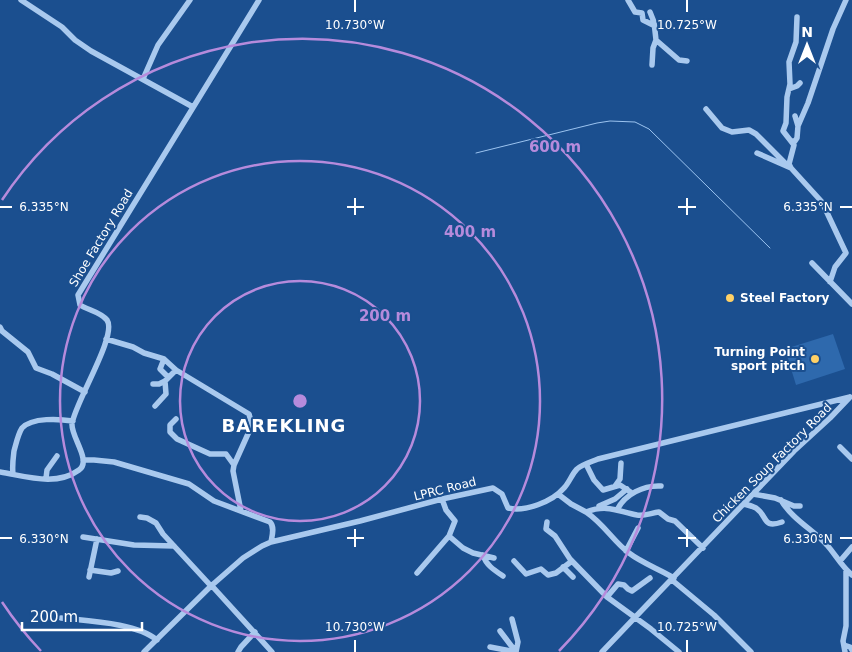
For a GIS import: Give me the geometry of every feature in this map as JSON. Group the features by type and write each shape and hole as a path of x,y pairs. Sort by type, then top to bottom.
{"street":[{"path":"21,0 62,27 75,40 91,51 193,107"},
{"path":"143,80 158,45 190,0"},
{"name":"Shoe Factory Road","path":"73,421 94,373 109,329 108,321 100,314 80,305 78,295 259,0"},
{"path":"628,0 635,12 642,13 643,20 653,25"},
{"path":"791,141 797,138 798,126 833,29 846,0"},
{"path":"650,12 656,40 653,48 652,65"},
{"path":"791,168 788,164 794,145 783,131 786,123 789,89 789,62 796,42 797,17"},
{"path":"656,40 679,60 687,61"},
{"path":"789,89 800,83"},
{"path":"706,109 722,128 732,132 749,130 756,134 822,202 846,253 835,267 830,282"},
{"path":"795,116 798,126"},
{"path":"757,153 791,168"},
{"path":"812,263 852,304"},
{"path":"0,327 2,332 28,352 36,368 52,374 85,392"},
{"path":"106,339 164,359 176,370 249,414 252,426 233,471 241,511"},
{"path":"155,406 166,394 167,379 160,369 164,359"},
{"path":"153,384 159,384 176,370"},
{"name":"LPRC Road","path":"144,652 212,586 252,552 271,542 360,521 442,498 492,488 502,494 508,508 518,510 544,502 558,494 565,488 576,470 598,459 851,396"},
{"name":"Chicken Soup Factory Road","path":"602,652 753,494 851,396"},
{"path":"0,472 32,478 57,479 80,470 84,460 75,440 72,429 73,421 53,419 33,422 22,428 16,442 13,474"},
{"path":"176,419 170,425 170,432 173,435 210,454 226,454 234,465"},
{"path":"840,447 852,459"},
{"path":"46,478 47,470 57,456"},
{"path":"84,460 114,462 189,484 214,501 271,523 271,542"},
{"path":"615,486 620,479 621,463"},
{"path":"586,464 594,480 603,490 620,485 629,491"},
{"path":"588,511 592,507 615,499 629,491 650,485 661,486"},
{"path":"617,510 629,491"},
{"path":"558,494 571,504 588,511 626,551 673,579 714,615 751,652"},
{"path":"753,494 770,496 794,506 800,506"},
{"path":"417,573 449,536 455,521 446,510 442,498"},
{"path":"781,500 792,514 825,543 846,571 852,575"},
{"path":"744,504 755,507 767,522 772,524 782,522"},
{"path":"588,511 594,508 606,507 637,515 649,516 660,512 668,519 674,521 702,548"},
{"path":"140,518 148,518 156,523 163,534 272,652"},
{"path":"547,522 546,529 554,536 572,561 607,597 679,652"},
{"path":"626,551 638,528"},
{"path":"449,536 472,553 494,558"},
{"path":"83,537 134,544 174,546"},
{"path":"89,577 96,539"},
{"path":"840,561 852,547"},
{"path":"483,554 486,562 503,576"},
{"path":"514,561 517,566 528,574 541,569 548,575 551,575 572,561"},
{"path":"564,567 573,577"},
{"path":"90,570 111,573 118,571"},
{"path":"845,652 846,571"},
{"path":"607,597 618,584 623,584 628,590 632,591 650,578"},
{"path":"61,618 125,627 149,633 157,640"},
{"path":"512,619 518,642 516,652"},
{"path":"500,631 516,652"},
{"path":"238,652 255,632"},
{"path":"844,644 852,644"},
{"path":"844,644 852,650"},
{"path":"490,647 516,652"}],"shaded area":[{"name":"Turning Point sport pitch","path":"833,334 845,369 796,385 785,349"}],"waterway":[{"path":"476,153 597,123 610,121 635,122 649,129 770,248"}],"place":[{"name":"Steel Factory","path":"730,298"},
{"name":"Turning Point sport pitch","path":"815,359"}],"district":[{"name":"BAREKLING","path":"284,425"}]}
